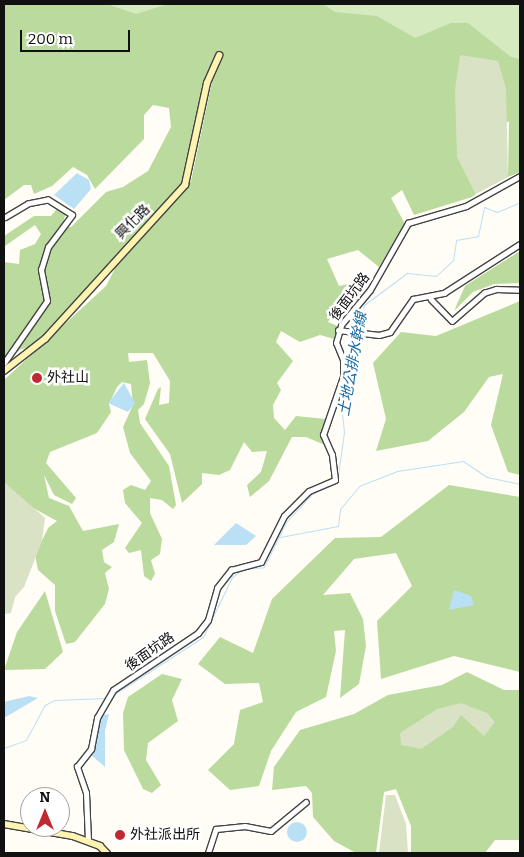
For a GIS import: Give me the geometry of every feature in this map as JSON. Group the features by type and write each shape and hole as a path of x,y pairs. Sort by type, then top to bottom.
{"street":[{"name":"興化路","path":"4,372 45,339 186,185 207,83 219,56"},
{"name":"後面坑路","path":"88,841 86,794 77,767 91,749 97,718 112,692 198,633 208,620 217,588 231,570 261,562 284,516 309,491 335,480 332,455 323,436 342,377 343,360 336,343 338,330 370,290 408,223 466,206 520,176"},
{"path":"4,363 47,300 41,270 48,247 72,215 48,200 28,204 6,217"},
{"path":"338,330 390,332 413,299 431,298 520,244"},
{"path":"431,298 452,321 484,293 496,288 520,290"},
{"path":"208,853 212,832 223,828 271,831 306,802"},
{"path":"4,824 88,841 107,853"}],"green space":[{"path":"4,4 107,4 136,14 168,4 323,4 335,12 377,16 415,38 451,23 468,23 511,57 520,59 520,172 508,177 509,121 457,156 476,194 472,197 414,215 402,190 391,198 405,224 379,267 358,250 327,259 339,286 356,282 361,294 353,304 354,290 343,299 328,322 338,326 334,339 320,335 300,342 281,331 276,342 293,361 277,383 281,390 273,405 274,418 285,430 296,416 326,419 321,436 325,445 306,437 292,437 269,481 250,497 247,485 261,472 267,451 252,452 244,442 230,470 219,475 202,473 202,484 182,503 170,454 145,419 158,389 161,387 159,405 169,403 170,381 153,353 128,353 129,362 147,360 150,383 144,404 138,410 140,423 169,466 176,505 173,509 162,500 150,498 150,513 162,539 160,554 151,560 155,574 151,581 144,576 141,550 129,553 125,548 142,523 125,503 123,490 131,485 145,490 151,481 130,453 123,427 133,405 131,384 122,382 117,387 109,404 111,412 97,433 50,452 46,463 76,498 72,504 54,495 44,475 49,498 69,506 83,531 119,524 114,542 102,550 104,562 112,567 105,573 109,589 105,604 75,642 66,644 55,611 55,585 38,570 35,555 48,528 57,521 4,492 4,380 106,286 122,255 191,181 214,72 208,71 186,180 33,347 21,349 4,363 4,262 19,264 20,250 35,244 41,234 35,225 5,246 4,236 34,216 51,216 59,206 66,212 62,227 71,227 106,192 123,187 148,171 171,127 169,108 153,105 144,115 144,139 95,189 87,175 73,167 52,186 34,194 31,185 24,185 4,200"},
{"path":"93,4 196,4 130,22"},
{"path":"318,4 520,4 520,60 412,45 329,13"},
{"path":"460,55 498,61 506,88 508,177 476,194 457,156 455,90"},
{"path":"520,251 520,283 494,284 473,292 454,311 465,286"},
{"path":"520,301 520,475 508,472 491,425 503,374 489,377 464,412 428,441 376,451 386,419 373,363 401,332 436,336"},
{"path":"4,482 45,518 42,541 24,587 15,597 11,613 4,614"},
{"path":"449,485 520,497 520,672 454,656 381,679 377,621 412,586 396,553 354,559 323,595 350,593 363,619 366,646 359,684 340,698 345,630 334,631 336,651 326,697 296,712 271,751 259,786 230,790 208,770 234,744 240,710 263,702 259,683 225,684 198,664 220,637 253,653 272,599 335,538 381,537"},
{"path":"45,591 63,652 45,669 4,670 17,632"},
{"path":"467,672 504,690 520,690 520,840 495,840 485,853 411,853 411,826 396,789 384,792 376,853 356,853 334,841 313,817 312,793 306,786 272,790 274,767 300,730 354,714 388,695 442,685"},
{"path":"162,674 182,679 172,700 178,721 148,743 146,760 161,785 152,793 143,789 124,750 123,713 128,697"},
{"path":"461,703 487,713 495,722 484,736 461,715 453,727 421,749 401,745 400,733 437,709"},
{"path":"386,795 395,795 406,824 408,853 379,853"}],"water":[{"path":"77,173 89,180 91,189 74,209 54,195"},
{"path":"124,383 135,403 128,412 108,403"},
{"path":"236,523 256,536 246,545 214,545"},
{"path":"454,590 471,596 474,605 449,610"},
{"path":"29,696 38,698 4,718 4,702"},
{"path":"109,714 105,731 105,767 91,755 102,715"},
{"path":"297,822 304,825 307,832 304,839 297,842 290,839 287,832 290,825"}],"waterway":[{"name":"土地公排水幹線","path":"113,695 203,637 232,577 243,569 264,567 286,522 312,494 337,482 344,432 342,413 352,382 349,369 364,305 407,273 436,276 453,260 456,240 478,236 484,207 497,212 520,202"},
{"path":"280,537 338,526 340,509 359,486 397,471 463,461 487,477 520,484"},
{"name":"土地公排水幹線","path":"4,748 26,740 45,705 54,700 107,698"}],"place":[{"name":"外社山","path":"37,378"},
{"name":"外社派出所","path":"120,835"}]}
